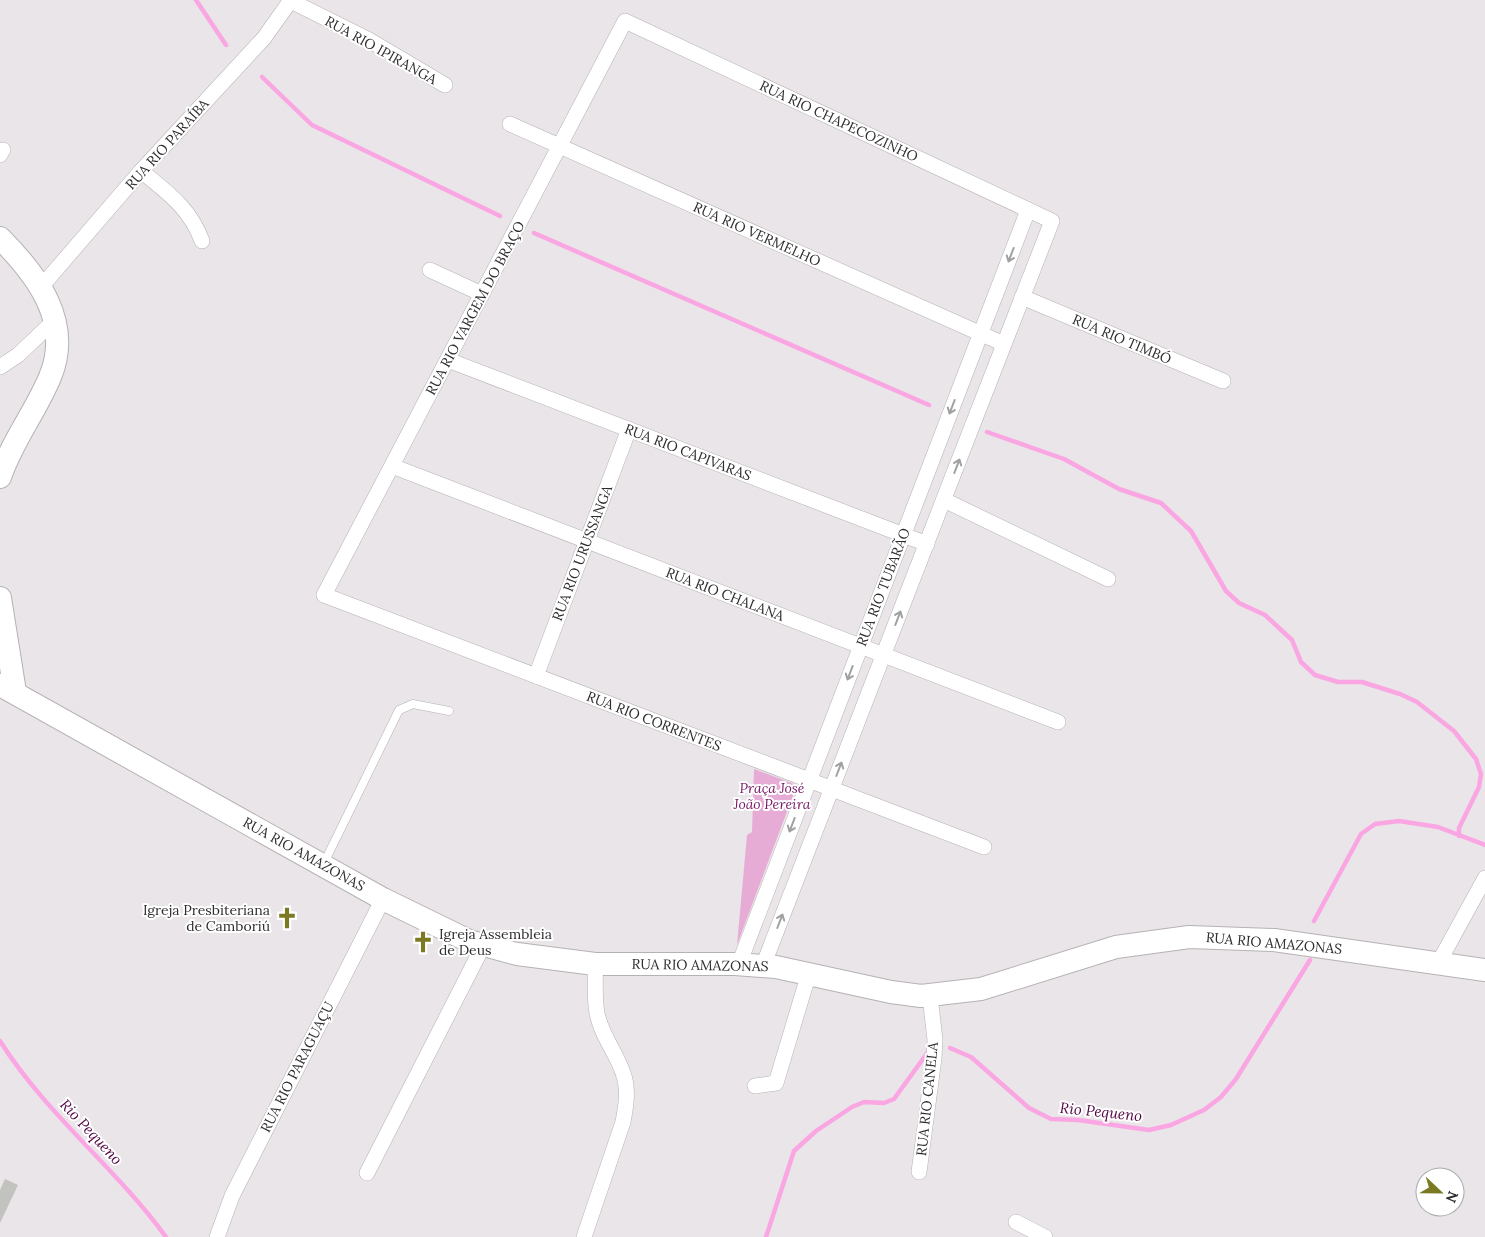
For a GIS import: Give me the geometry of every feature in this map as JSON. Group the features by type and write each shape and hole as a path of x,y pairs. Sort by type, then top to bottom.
{"street":[{"name":"RUA RIO IPIRANGA","path":"291,0 369,40 445,85"},
{"name":"RUA RIO PARAÍBA","path":"41,286 141,171 264,38 291,0"},
{"name":"RUA RIO VARGEM DO BRAÇO","path":"324,595 625,22"},
{"name":"RUA RIO CHAPECOZINHO","path":"625,22 1052,221"},
{"name":"RUA RIO VERMELHO","path":"510,124 1004,344"},
{"path":"141,171 184,207 197,228 202,241"},
{"name":"RUA RIO TUBARÃO","path":"739,964 1028,210"},
{"name":"RUA RIO TUBARÃO","path":"763,966 1052,221"},
{"path":"0,238 20,257 41,286 55,320 57,345 53,369 12,446 0,477"},
{"path":"430,270 482,294"},
{"name":"RUA RIO TIMBÓ","path":"1022,297 1223,381"},
{"path":"0,367 18,355 55,320"},
{"name":"RUA RIO CAPIVARAS","path":"448,360 927,544"},
{"name":"RUA RIO URUSSANGA","path":"536,676 629,429"},
{"name":"RUA RIO CHALANA","path":"392,466 1058,722"},
{"path":"944,500 1108,579"},
{"name":"RUA RIO CORRENTES","path":"324,595 984,847"},
{"path":"0,598 8,688"},
{"name":"RUA RIO AMAZONAS","path":"8,688 383,899 456,936 483,946 530,956 595,964 739,964 763,966 808,973 891,992 930,996 960,993 997,984 1116,947 1189,937 1274,940 1485,970"},
{"path":"1439,962 1485,878"},
{"name":"RUA RIO PARAGUAÇU","path":"217,1237 232,1196 383,899"},
{"path":"367,1173 483,946"},
{"path":"584,1237 623,1122 626,1104 623,1073 603,1034 597,1012 595,964"},
{"path":"755,1086 776,1083 808,973"},
{"name":"RUA RIO CANELA","path":"918,1172 933,1075 935,1040 930,996"},
{"path":"1016,1222 1045,1237"}],"lane":[{"path":"323,865 399,710 412,704 449,711"}],"green space":[{"name":"Praça José João Pereira","path":"754,769 797,785 737,945 747,835 752,832"}],"building":[{"path":"5,1179 18,1185 0,1223 0,1190"}],"waterway":[{"path":"196,0 226,45"},
{"path":"262,77 312,125 500,216"},
{"path":"534,233 929,405"},
{"path":"987,432 1064,459 1119,489 1161,503 1191,531 1226,591 1239,603 1265,615 1292,640 1301,662 1315,675 1338,682 1362,682 1400,694 1417,702 1454,731 1476,759 1481,774 1479,787 1459,828 1459,836"},
{"name":"Rio Pequeno","path":"1314,921 1361,834 1375,824 1399,821 1438,827 1485,845"},
{"name":"Rio Pequeno","path":"950,1048 971,1057 1029,1108 1051,1119 1078,1120 1149,1130 1171,1125 1204,1110 1221,1097 1236,1079 1310,960"},
{"name":"Rio Pequeno","path":"0,1041 38,1093 125,1187 166,1237"},
{"name":"Rio Pequeno","path":"766,1237 794,1151 816,1131 852,1107 864,1102 884,1103 894,1099 928,1052"}],"place":[{"name":"Igreja Presbiteriana de Camboriú","path":"287,918"},
{"name":"Igreja Assembleia de Deus","path":"423,942"}]}
